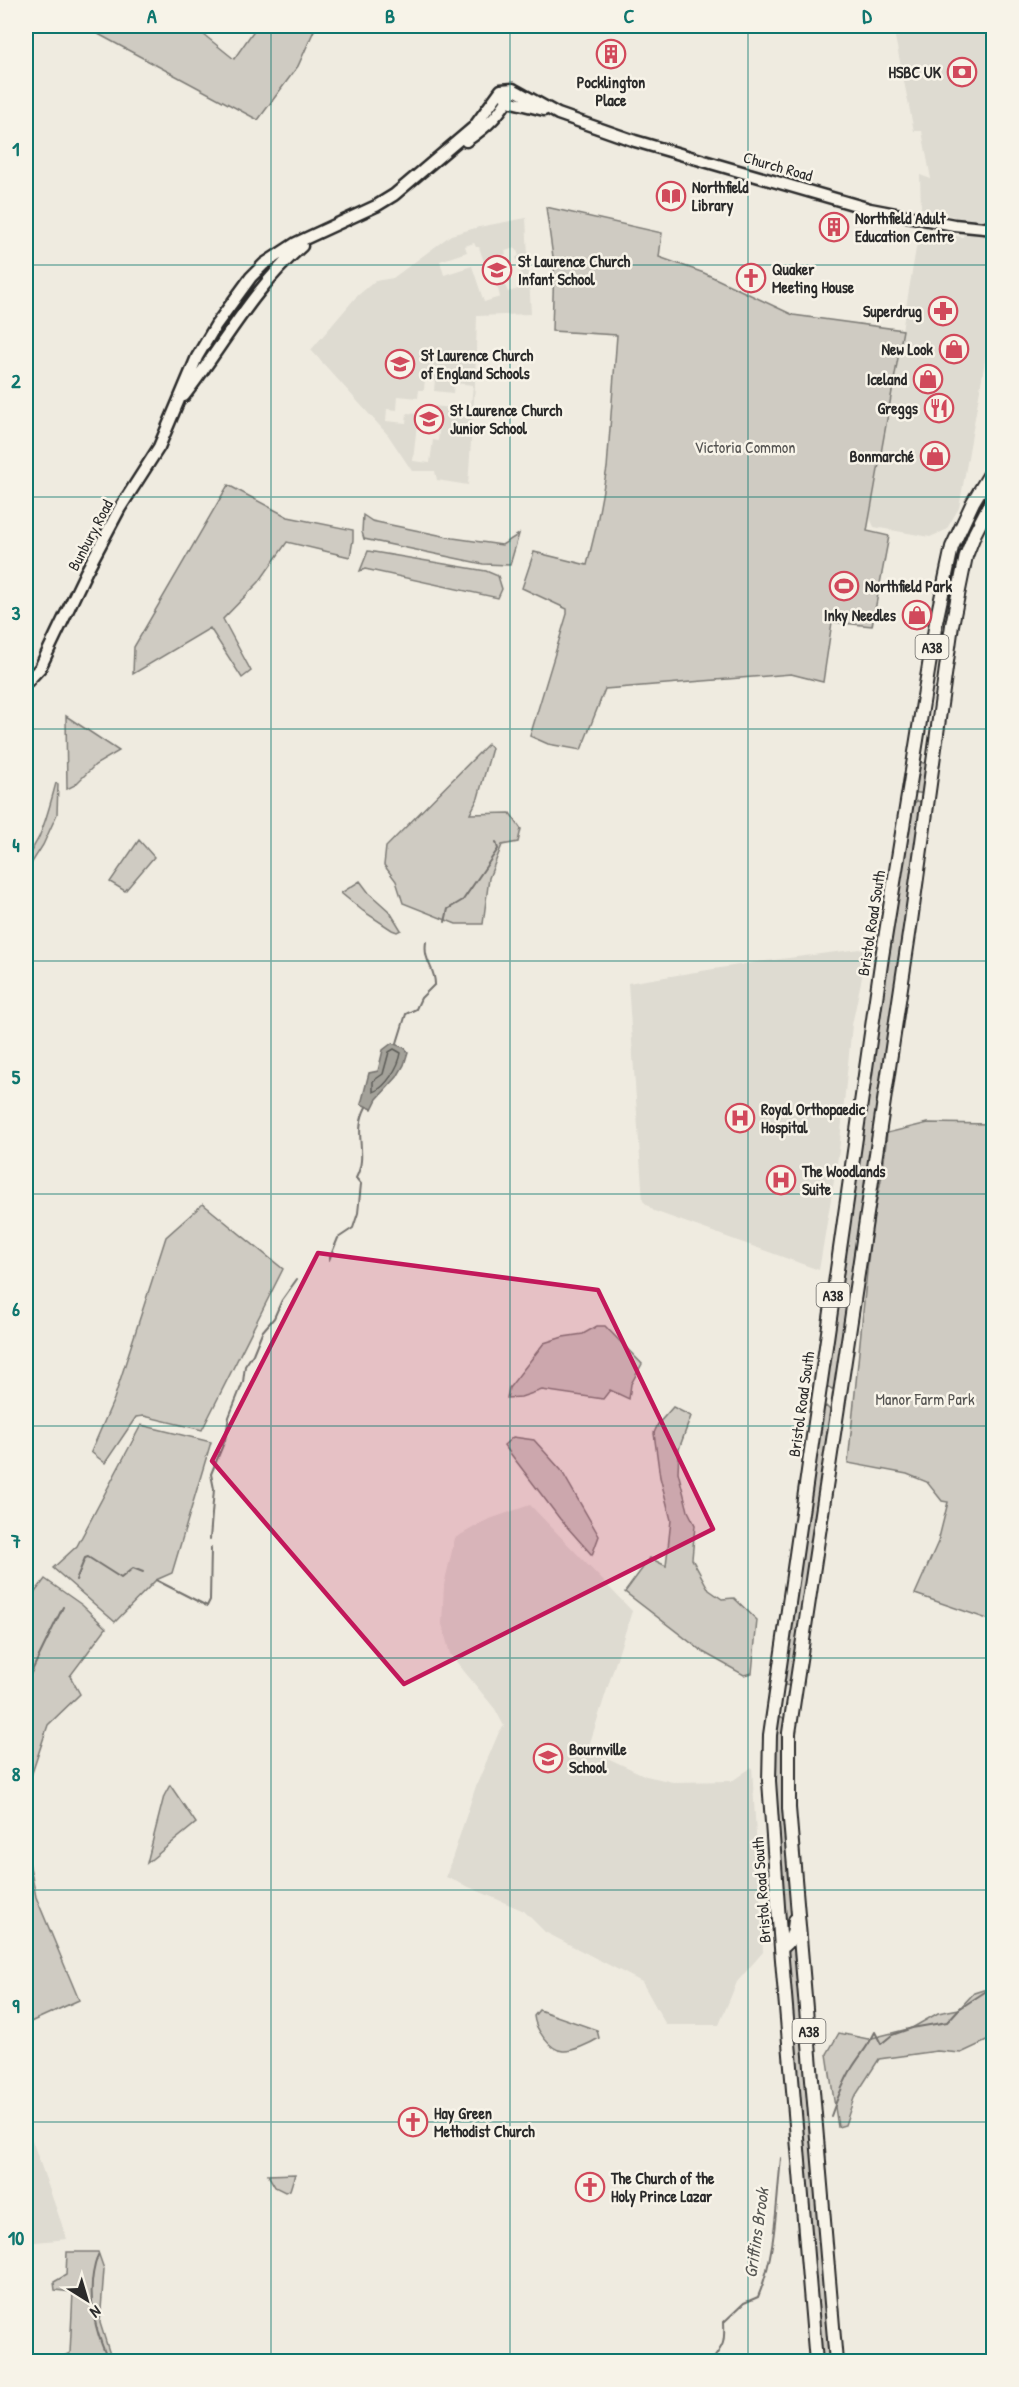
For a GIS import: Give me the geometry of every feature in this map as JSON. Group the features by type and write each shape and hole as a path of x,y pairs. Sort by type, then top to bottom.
{"highway":[{"name":"Bristol Road South","path":"816,2361 781,1948 770,1781 773,1712 880,968 936,622 949,556 966,517 993,467"},
{"name":"A38","path":"836,2361 789,1808 789,1733 840,1400 952,625 966,556 993,496"},
{"path":"915,754 934,758"},
{"path":"907,803 920,796 928,801"},
{"path":"818,1396 840,1400"},
{"path":"775,1694 784,1701 794,1698"},
{"path":"773,1712 791,1715"},
{"path":"781,1948 787,1945 794,1929 798,1895"}],"main road":[{"path":"513,89 508,101 481,131 446,153 474,127 501,90 513,89"},
{"name":"Church Road","path":"513,89 558,114"},
{"path":"501,90 508,101"},
{"name":"Church Road","path":"508,101 558,114 635,141 870,209 954,225 993,229"},
{"name":"Bunbury Road","path":"26,683 40,668 120,508 159,447 180,401 185,384 201,361 216,325 251,277 278,254 376,206 446,153"}],"highlighted area":[{"path":"318,1253 598,1290 713,1529 404,1684 212,1461"}],"shaded area":[{"path":"904,26 993,26 993,316 959,508 946,530 930,537 874,527 870,518 919,231 963,237 967,220 921,208 920,175 931,179 922,131 914,131 895,37 904,35"},
{"name":"St Laurence Church of England Schools","path":"526,218 531,314 477,316 468,485 437,480 435,471 412,471 388,435 311,350 356,297 375,281 393,278 451,235","holes":["474,243 476,247 479,247 484,262 516,248 519,256 516,257 525,287 508,292 504,283 497,285 500,297 484,302 472,266 444,275 440,261 467,252 465,246","425,378 435,379 434,391 453,393 454,383 473,385 470,416 452,415 453,408 433,406 433,415 441,416 438,441 433,440 430,463 413,461 418,414 407,413 406,423 386,421 387,409 397,410 398,396 418,398 419,390 424,390"]},
{"name":"Royal Orthopaedic Hospital","path":"868,948 852,1025 839,1151 819,1270 654,1211 643,1201 628,983 757,962"},
{"name":"Bournville School","path":"530,1505 632,1611 588,1749 646,1776 673,1782 732,1781 752,1767 763,1952 737,1982 719,2025 666,2025 642,1982 545,1932 524,1911 446,1877 476,1786 499,1732 504,1726 495,1709 450,1654 442,1624 444,1585 455,1538 487,1520"},
{"path":"26,2123 67,2239 26,2243"}],"green space":[{"path":"89,26 184,26 187,28 193,26 234,59 257,26 316,26 298,66 258,120 87,28"},
{"name":"Victoria Common","path":"546,207 662,233 659,257 704,273 793,315 903,330 867,531 889,536 872,626 832,622 823,682 791,674 605,689 581,750 548,744 530,736 567,609 522,588 534,552 587,565 607,468 617,335 552,331 554,264"},
{"path":"228,485 288,517 353,530 350,557 287,542 259,582 223,619 251,671 242,678 210,628 133,674 134,647"},
{"path":"363,515 372,521 453,538 502,545 519,534 510,565 483,564 364,539"},
{"path":"368,551 486,571 498,576 502,589 498,598 365,569 360,571"},
{"path":"66,716 119,751 95,765 75,785 67,789"},
{"path":"488,744 492,748 478,798 470,814 510,813 521,829 518,842 502,845 489,878 483,924 456,924 403,903 396,881 384,865 386,847"},
{"path":"917,760 930,766 926,794 912,792"},
{"path":"56,783 58,784 57,814 43,845 26,872 28,858 42,830"},
{"path":"917,801 922,802 925,808 871,1145 838,1374 836,1386 832,1389 824,1385 911,806"},
{"path":"139,840 154,857 125,891 110,882"},
{"path":"360,881 369,893 390,912 401,930 397,932 392,930 341,893"},
{"name":"Manor Farm Park","path":"928,1123 993,1124 993,1621 915,1594 938,1542 948,1502 942,1501 927,1482 907,1474 848,1463 872,1221 883,1171 887,1133"},
{"path":"203,1204 283,1269 202,1430 144,1416 136,1417 105,1463 91,1452 114,1399 166,1237"},
{"path":"597,1326 605,1326 642,1364 631,1384 629,1399 610,1390 603,1399 542,1390 521,1397 507,1398 509,1388 544,1343 583,1334"},
{"path":"826,1406 831,1411 833,1425 793,1684 790,1686 780,1684 820,1412"},
{"path":"673,1407 691,1416 679,1449 678,1472 688,1511 695,1525 692,1559 709,1590 722,1599 734,1598 757,1620 752,1673 744,1675 703,1652 625,1592 650,1558 666,1566 671,1520 660,1477 654,1433 658,1424"},
{"path":"141,1425 211,1442 172,1573 156,1580 115,1622 53,1568 77,1546"},
{"path":"513,1437 534,1440 561,1470 599,1536 592,1555 560,1519 504,1445"},
{"path":"45,1579 82,1605 106,1628 70,1676 80,1694 48,1725 26,1791 26,1604"},
{"path":"777,1715 786,1719 792,1903 791,1929 784,1937 773,1781"},
{"path":"170,1785 196,1823 147,1863 164,1796"},
{"path":"26,1847 36,1897 79,2000 26,2024"},
{"path":"794,1946 798,1953 832,2361 819,2361 786,1952"},
{"path":"993,1987 993,2038 961,2053 937,2051 879,2059 854,2098 845,2125 838,2127 827,2054 839,2033 868,2039 912,2028 938,2013 959,2009 974,1993"},
{"path":"539,2010 597,2030 599,2038 571,2050 558,2050 548,2043 537,2026 534,2016"},
{"path":"295,2174 290,2190 285,2192 275,2187 268,2175"},
{"path":"67,2252 98,2252 104,2269 100,2323 112,2361 61,2361 60,2358 70,2353 73,2292 55,2290 54,2282 66,2275"}],"water":[{"path":"392,1043 405,1048 408,1052 397,1077 377,1099 372,1109 361,1104 369,1073 378,1071 383,1050"}],"waterway":[{"path":"445,922 448,909 463,900 498,849 496,842"},
{"path":"397,1043 406,1014 416,1009 421,998 435,984 426,955 426,942"},
{"path":"329,1260 338,1238 353,1228 358,1213 361,1184 356,1178 361,1160 360,1126 366,1107"},
{"path":"210,1539 214,1489 211,1474 225,1440 229,1417 243,1382 245,1366 262,1332 274,1318 282,1300 297,1279"},
{"path":"156,1580 207,1606 210,1600 211,1548"},
{"path":"76,1580 85,1558 88,1557 121,1578 133,1568 143,1572"},
{"path":"26,1683 63,1607"},
{"path":"831,2116 840,2091 875,2032 881,2044 892,2035 912,2028 947,2022 959,2009 994,1986"},
{"name":"Griffins Brook","path":"711,2362 723,2344 724,2322 744,2303 758,2297 764,2281 772,2246 781,2158"},
{"path":"98,2255 92,2282 93,2309 99,2336 109,2362"}],"place":[{"name":"Pocklington Place","path":"611,54"},
{"name":"HSBC UK","path":"962,72"},
{"name":"Northfield Library","path":"671,196"},
{"name":"Northfield Adult Education Centre","path":"834,227"},
{"name":"St Laurence Church Infant School","path":"497,270"},
{"name":"Quaker Meeting House","path":"751,278"},
{"name":"Superdrug","path":"943,311"},
{"name":"New Look","path":"954,349"},
{"name":"St Laurence Church of England Schools","path":"400,364"},
{"name":"Iceland","path":"928,379"},
{"name":"Greggs","path":"939,408"},
{"name":"St Laurence Church Junior School","path":"429,419"},
{"name":"Bonmarché","path":"935,456"},
{"name":"Northfield Park","path":"844,586"},
{"name":"Inky Needles","path":"917,615"},
{"name":"Royal Orthopaedic Hospital","path":"740,1118"},
{"name":"The Woodlands Suite","path":"781,1180"},
{"name":"Bournville School","path":"548,1758"},
{"name":"Hay Green Methodist Church","path":"413,2122"},
{"name":"The Church of the Holy Prince Lazar","path":"590,2187"}]}
